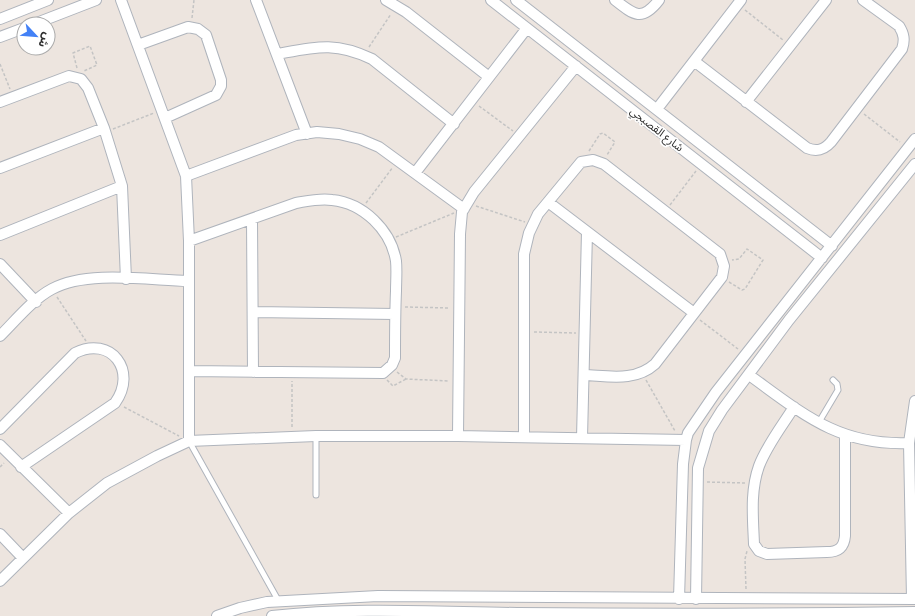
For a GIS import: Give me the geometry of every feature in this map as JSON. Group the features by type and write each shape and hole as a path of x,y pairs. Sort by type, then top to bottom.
{"street":[{"path":"0,19 48,0"},
{"path":"52,0 58,15 96,0"},
{"path":"121,0 186,176 189,241 189,441"},
{"path":"386,0 397,5 489,78"},
{"name":"شارع القصبجي","path":"491,0 801,240 822,258"},
{"name":"شارع القصبجي","path":"516,0 832,246"},
{"path":"615,0 630,12 641,15 652,10 659,0"},
{"path":"746,102 826,0"},
{"path":"694,61 802,145 812,150 823,149 828,146 902,49 904,43 902,31 899,26 863,0"},
{"path":"259,1 307,134"},
{"path":"657,109 740,2"},
{"path":"138,45 188,27 198,29 206,35 222,80 221,86 216,95 163,114"},
{"path":"415,174 527,28"},
{"path":"0,37 16,31"},
{"path":"277,54 321,46 350,50 363,55 372,59 454,124"},
{"path":"458,436 460,223 465,206 576,66"},
{"path":"0,102 64,78 75,77 85,83 105,130 122,186 126,279"},
{"path":"619,99 628,87"},
{"path":"0,168 105,130"},
{"path":"186,176 296,135 339,134 360,139 379,147 415,174 465,206"},
{"path":"679,599 683,440 716,392 746,356 915,139"},
{"path":"524,437 524,254 529,233 548,202 581,162 593,160 601,163 720,254 723,260 724,272 722,277 655,364 642,373 630,376 584,375"},
{"path":"696,599 698,482 700,455 709,431 722,410 789,320 915,164"},
{"path":"0,235 122,186"},
{"path":"189,241 252,220 296,203 314,199 333,200 351,205 360,210 380,227 389,240 396,261 394,358 392,365 381,374 189,370"},
{"path":"548,202 693,314"},
{"path":"252,220 253,372"},
{"path":"801,240 809,228"},
{"path":"582,438 587,232"},
{"path":"0,264 36,302"},
{"path":"0,336 52,289 72,281 94,278 188,281"},
{"path":"253,312 396,310"},
{"path":"775,317 789,320"},
{"path":"0,429 75,353 91,347 102,349 112,354 120,362 124,372 125,383 122,394 115,403 21,467"},
{"path":"749,375 794,407 845,436 877,443 909,443"},
{"path":"217,616 240,608 278,600 378,596 679,599 914,599 913,484 909,443 915,401"},
{"path":"794,407 759,466 755,483 754,544 759,551 767,554 834,552 841,549 845,543 846,536 845,436"},
{"path":"0,581 69,513 107,483 157,456 189,441 316,436 458,436 683,440"},
{"path":"0,445 69,513"},
{"path":"0,534 23,558"},
{"path":"680,572 696,573"},
{"path":"514,598 515,613"},
{"path":"772,599 772,614"},
{"path":"267,602 272,616 301,613 772,614 915,612"}],"lane":[{"path":"819,422 838,390 837,384 833,380"},
{"path":"316,436 316,495"},
{"path":"189,441 278,600"}],"path":[{"path":"188,27 192,18 194,0"},
{"path":"740,2 790,46"},
{"path":"363,55 397,5"},
{"path":"91,46 98,65 79,73 72,54 91,46"},
{"path":"0,64 13,96"},
{"path":"472,100 520,136"},
{"path":"857,108 908,148"},
{"path":"105,130 163,114"},
{"path":"581,162 600,134 603,133 615,142 601,163"},
{"path":"360,210 398,161"},
{"path":"665,211 702,163"},
{"path":"389,240 465,206 533,225"},
{"path":"722,277 742,290 745,289 763,260 747,249 738,259 723,260"},
{"path":"52,289 91,347"},
{"path":"396,310 459,308"},
{"path":"693,314 746,356"},
{"path":"524,332 585,333"},
{"path":"392,365 395,371 406,379"},
{"path":"292,372 292,437"},
{"path":"642,373 683,440"},
{"path":"381,374 392,386 406,379 459,381"},
{"path":"115,403 189,441"},
{"path":"698,482 755,483"},
{"path":"746,599 745,559 749,548 754,544"}]}
